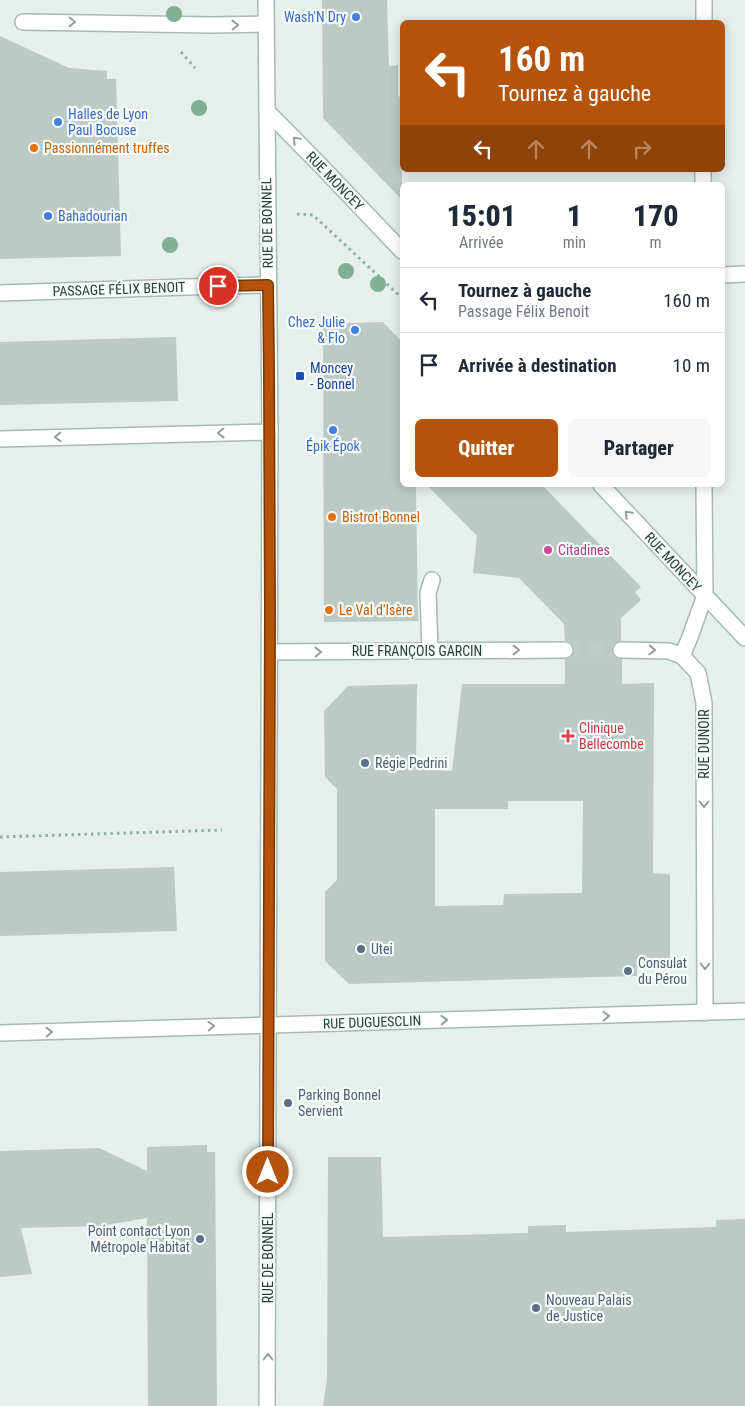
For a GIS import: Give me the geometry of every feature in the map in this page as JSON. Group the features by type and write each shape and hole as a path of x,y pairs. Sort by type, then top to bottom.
{"street":[{"name":"RUE DE BONNEL","path":"266,0 270,432 268,1406"},
{"path":"704,0 704,20"},
{"path":"23,22 266,24"},
{"name":"RUE MONCEY","path":"267,111 400,249"},
{"path":"725,275 745,274"},
{"name":"PASSAGE FÉLIX BENOIT","path":"0,292 268,285"},
{"path":"0,439 270,432"},
{"name":"RUE MONCEY","path":"603,487 745,638"},
{"path":"621,650 669,651 682,656 705,595 704,487"},
{"path":"430,650 428,594 432,580"},
{"name":"RUE FRANÇOIS GARCIN","path":"270,652 565,650"},
{"name":"RUE DUNOIR","path":"682,656 698,674 704,703 705,1013"},
{"name":"RUE DUGUESCLIN","path":"0,1033 745,1011"}],"path":[{"path":"297,214 313,215 400,296"},
{"path":"0,837 222,830"}],"building":[{"path":"322,0 387,0 389,66 398,65 400,172 402,172 400,198 323,118"},
{"name":"Halles de Lyon Paul Bocuse","path":"0,36 69,68 107,71 107,79 116,79 121,256 0,259"},
{"path":"383,322 400,340 400,487 416,487 418,621 324,622 323,324"},
{"path":"176,337 178,401 0,405 0,342"},
{"path":"429,487 544,487 641,587 635,592 641,600 621,618 621,641 613,645 612,650 616,658 622,659 622,684 654,683 653,873 670,874 670,967 637,967 637,976 349,984 325,961 325,892 337,880 337,789 325,777 324,711 348,686 417,684 416,768 452,771 462,684 565,684 565,659 570,658 574,650 573,645 565,641 564,624 519,578 473,573 477,536","holes":["508,801 583,801 582,893 504,894 503,905 435,906 435,809 508,809"]},
{"path":"174,867 177,931 0,936 0,872"},
{"path":"207,1145 207,1152 215,1152 217,1406 148,1406 147,1218 101,1226 21,1228 32,1274 0,1277 0,1151 99,1148 147,1171 147,1147"},
{"name":"Nouveau Palais de Justice","path":"328,1157 381,1157 383,1237 528,1233 528,1226 566,1225 566,1232 716,1227 716,1220 745,1219 745,1406 323,1406 327,1379"}],"tunnel":[{"path":"565,650 621,650"}],"place":[{"name":"Wash'N Dry","path":"356,17"},
{"name":"Halles de Lyon Paul Bocuse","path":"58,122"},
{"name":"Passionnément truffes","path":"34,148"},
{"name":"Bahadourian","path":"48,216"},
{"name":"Chez Julie & Flo","path":"355,330"},
{"name":"Moncey - Bonnel","path":"300,376"},
{"name":"Épik Épok","path":"333,430"},
{"name":"Bistrot Bonnel","path":"332,517"},
{"name":"Citadines","path":"548,550"},
{"name":"Le Val d'Isère","path":"329,610"},
{"name":"Clinique Bellecombe","path":"568,736"},
{"name":"Régie Pedrini","path":"365,763"},
{"name":"Utei","path":"361,949"},
{"name":"Consulat du Pérou","path":"628,971"},
{"name":"Parking Bonnel Servient","path":"288,1103"},
{"name":"Point contact Lyon Métropole Habitat","path":"200,1239"},
{"name":"Nouveau Palais de Justice","path":"536,1308"}],"route":[{"path":"218,286 268,285 270,612 268,1172"}]}
